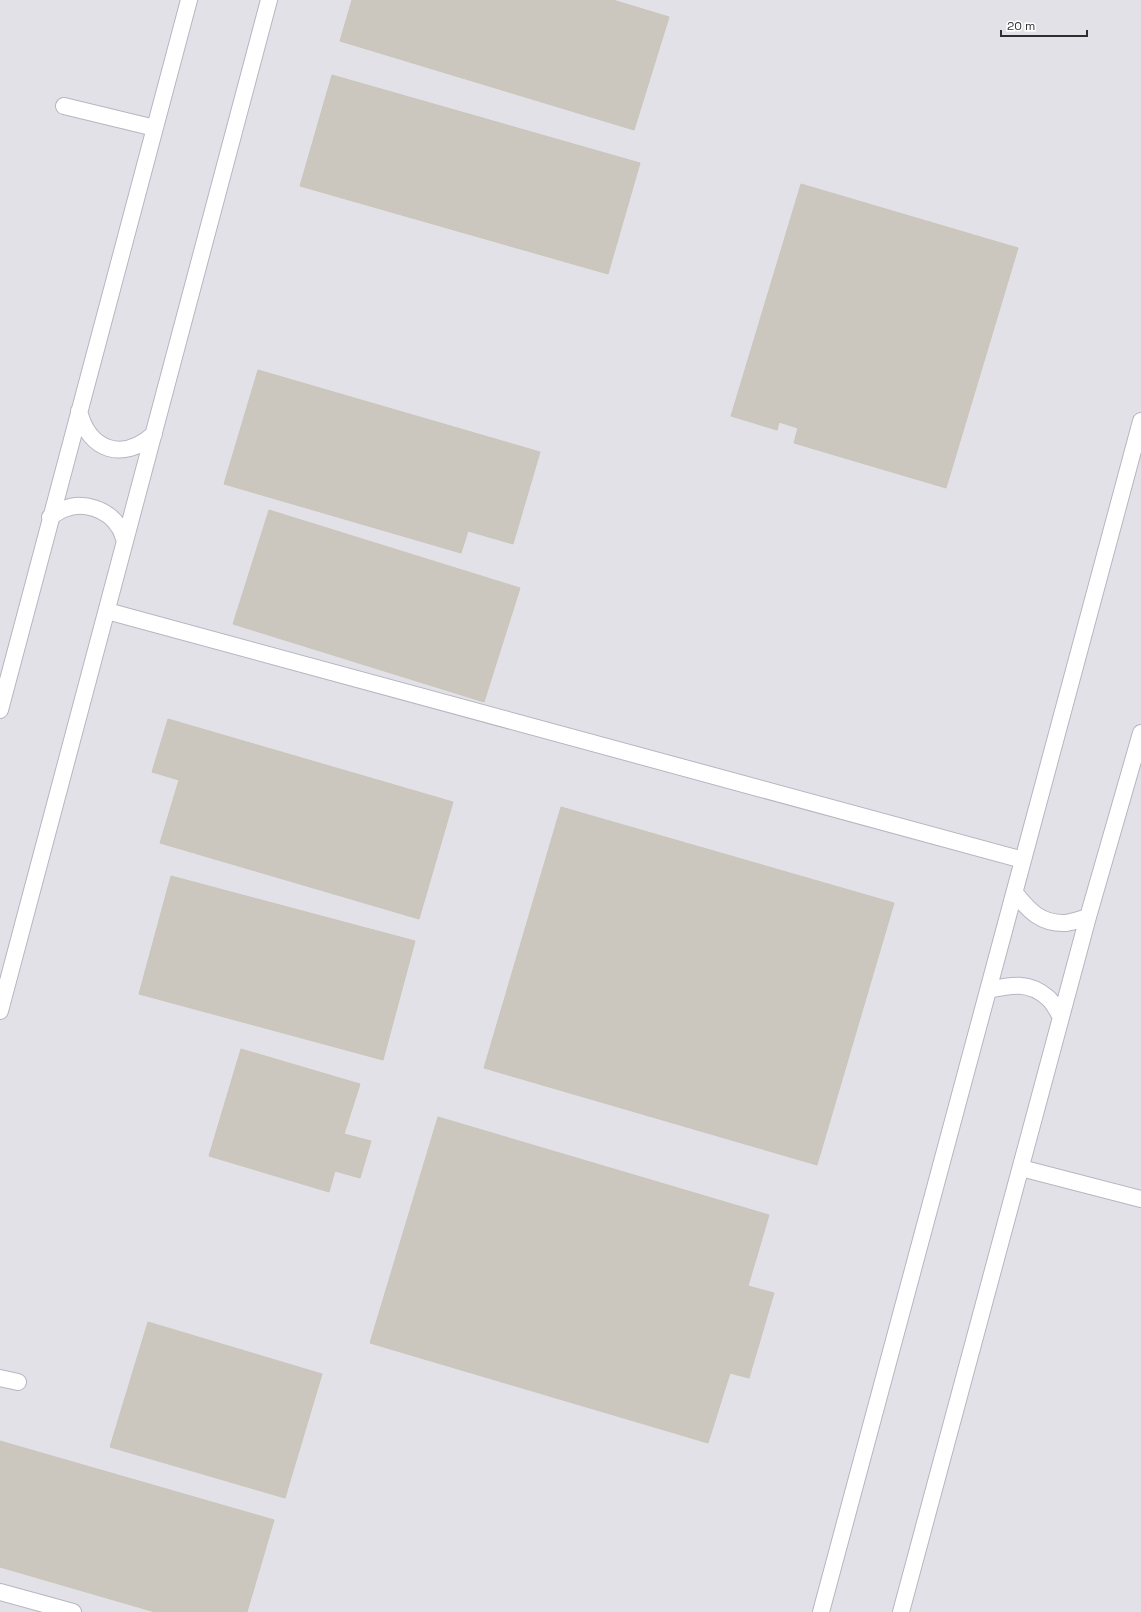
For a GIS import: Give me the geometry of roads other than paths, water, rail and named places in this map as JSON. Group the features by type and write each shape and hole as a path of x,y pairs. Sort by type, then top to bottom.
{"lane":[{"path":"0,710 50,517 189,0"},
{"path":"0,1011 269,0"},
{"path":"64,106 155,128"},
{"path":"79,411 82,424 90,437 102,445 116,450 130,449 143,443 154,434"},
{"path":"821,1612 1141,422"},
{"path":"50,517 64,509 79,506 95,508 108,515 119,527 125,541"},
{"path":"106,611 1023,860"},
{"path":"901,1612 1088,917 1138,758 1141,732"},
{"path":"1014,893 1028,910 1046,921 1067,923 1088,917"},
{"path":"988,990 1011,985 1032,988 1049,999 1061,1017"},
{"path":"1021,1168 1141,1199"},
{"path":"0,1378 18,1382"},
{"path":"0,1592 73,1612"}]}
